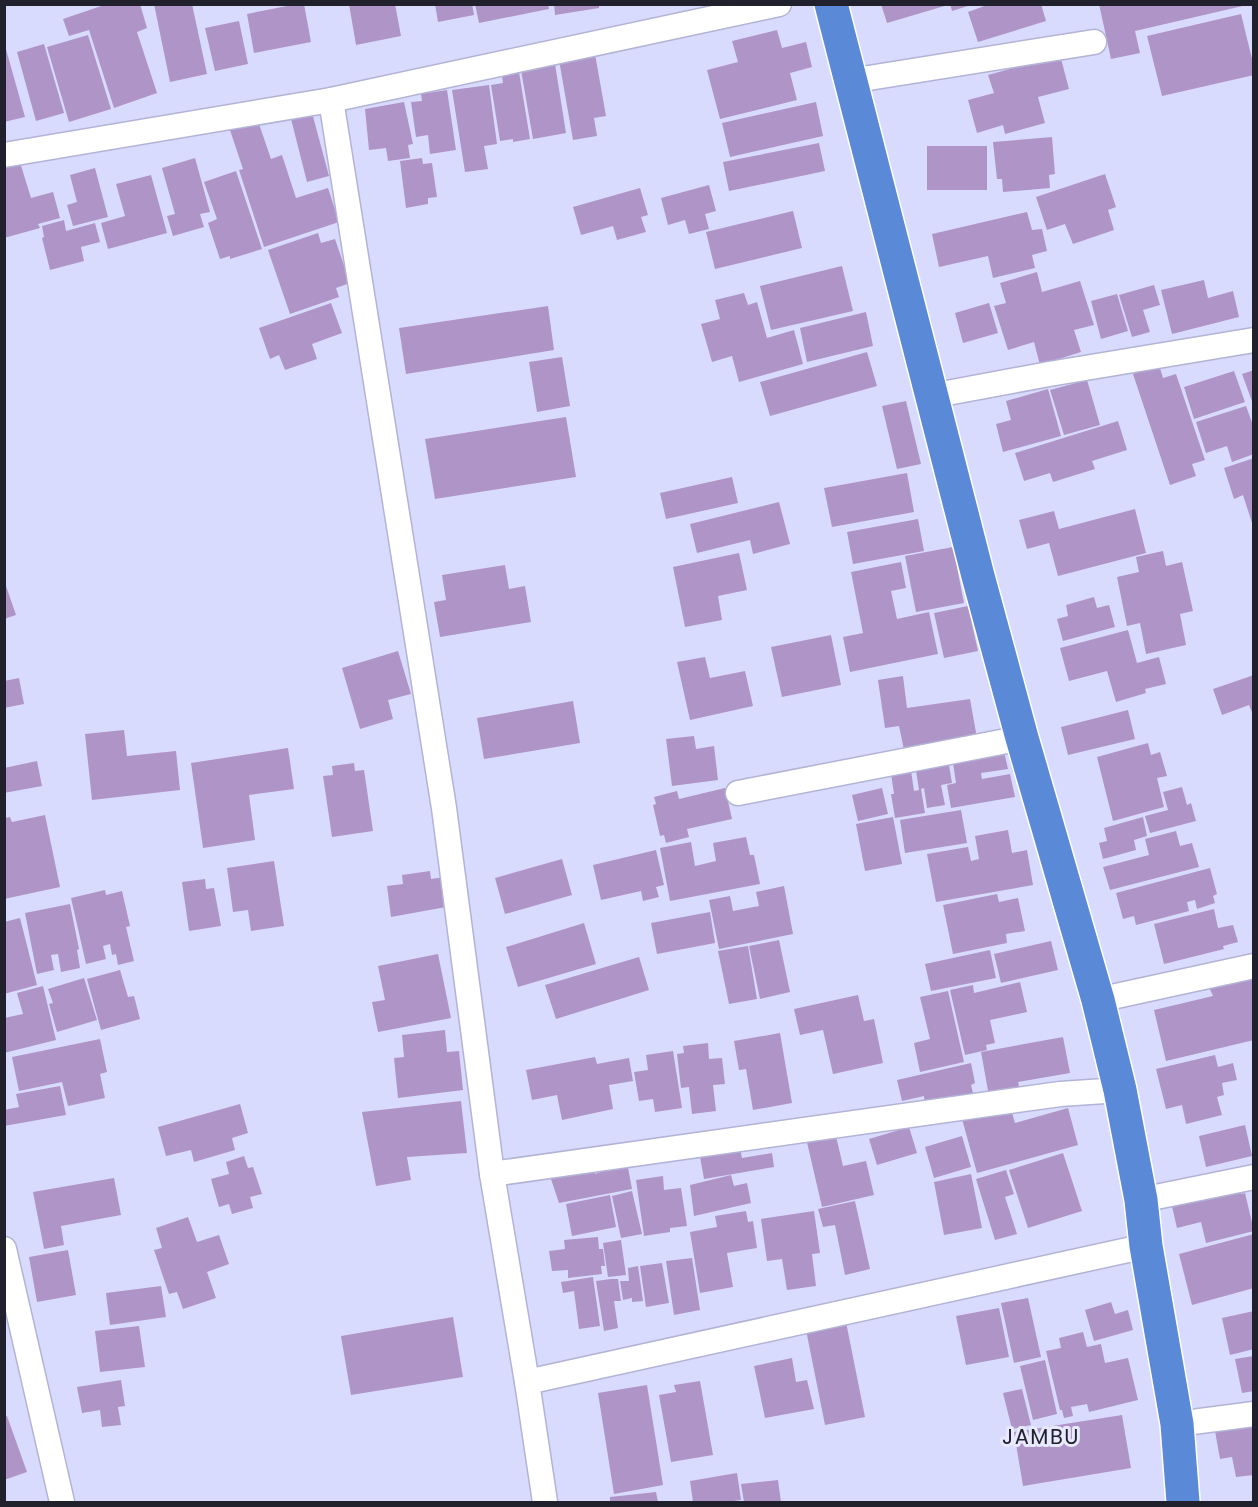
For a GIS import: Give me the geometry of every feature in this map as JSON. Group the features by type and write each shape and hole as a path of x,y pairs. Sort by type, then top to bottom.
{"highway":[{"path":"831,4 931,396 1022,738 1098,1000 1120,1090 1141,1200 1146,1245 1177,1425 1183,1503"}],"street":[{"path":"4,155 331,100 779,4"},
{"path":"850,81 1094,42"},
{"path":"331,100 444,808 492,1174 545,1503"},
{"path":"931,396 1254,340"},
{"path":"738,793 1022,738"},
{"path":"1098,1000 1254,966"},
{"path":"492,1174 1060,1094 1120,1090"},
{"path":"1141,1200 1254,1177"},
{"path":"527,1382 1146,1245"},
{"path":"4,1249 62,1503"},
{"path":"1177,1425 1254,1414"}],"building":[{"path":"107,4 140,4 147,28 137,32 157,93 114,108 89,30 69,36 63,19"},
{"path":"154,4 192,4 207,74 170,82"},
{"path":"304,4 311,42 254,53 247,14"},
{"path":"349,4 395,4 401,36 356,45"},
{"path":"435,4 472,4 474,15 438,22"},
{"path":"475,4 548,4 549,9 479,23"},
{"path":"554,4 599,4 599,8 555,15"},
{"path":"881,4 948,4 948,5 887,23"},
{"path":"950,4 971,4 971,5 952,11"},
{"path":"990,4 1041,4 1046,21 978,42 968,12"},
{"path":"1099,4 1247,5 1135,31 1140,53 1111,59"},
{"path":"1241,14 1254,75 1162,96 1147,36"},
{"path":"239,21 248,64 215,71 205,28"},
{"path":"777,30 782,48 806,42 812,67 790,73 797,100 720,119 707,70 738,62 732,41"},
{"path":"88,35 111,109 69,122 47,47"},
{"path":"4,42 25,117 4,122"},
{"path":"44,44 64,113 36,121 17,52"},
{"path":"595,54 606,116 594,118 597,136 573,140 559,60"},
{"path":"1060,55 1069,89 1038,97 1045,123 1005,134 1003,125 977,133 968,100 994,93 988,75"},
{"path":"555,64 566,133 533,139 521,70"},
{"path":"518,66 530,139 513,142 513,139 500,141 491,85 503,83 501,69"},
{"path":"489,85 497,144 484,146 488,169 465,172 452,90"},
{"path":"447,90 456,150 430,154 428,135 416,137 411,102 422,101 421,94"},
{"path":"404,102 413,144 408,145 410,158 388,161 386,148 369,150 365,109"},
{"path":"816,102 823,136 730,157 722,123"},
{"path":"311,109 329,176 307,182 290,115"},
{"path":"258,121 271,159 282,155 296,198 328,188 339,222 264,247 239,170 243,169 230,130"},
{"path":"1052,137 1055,174 1049,175 1050,188 1003,192 1002,179 997,179 993,142"},
{"path":"819,143 825,171 729,191 723,162"},
{"path":"927,146 987,146 987,190 927,190"},
{"path":"195,158 210,212 200,214 204,227 173,236 167,216 175,214 162,168"},
{"path":"422,158 423,164 432,163 437,197 428,198 428,204 406,208 400,161"},
{"path":"19,159 31,198 53,192 60,218 38,224 40,228 4,238 4,163"},
{"path":"95,168 108,217 73,226 67,205 77,202 70,175"},
{"path":"236,171 262,249 230,259 230,256 220,259 208,223 217,219 204,182"},
{"path":"1105,174 1116,207 1108,210 1114,230 1073,244 1065,224 1047,230 1036,197"},
{"path":"151,175 167,233 108,249 101,223 125,216 116,184"},
{"path":"709,185 716,211 705,214 709,229 689,234 685,220 668,225 661,198"},
{"path":"640,188 648,215 641,217 646,232 617,240 613,226 581,235 573,207"},
{"path":"793,211 802,248 715,269 706,232"},
{"path":"1027,212 1032,230 1042,229 1047,251 1032,255 1035,268 993,278 988,256 939,267 932,234"},
{"path":"64,220 66,231 95,223 100,242 81,247 84,261 50,270 42,238 44,237 42,226"},
{"path":"318,233 321,243 335,239 350,283 336,288 339,297 290,314 268,250"},
{"path":"842,266 853,311 771,330 760,286"},
{"path":"1037,272 1042,292 1080,281 1094,325 1074,330 1081,352 1040,365 1034,342 1008,350 994,306 1006,303 1000,283"},
{"path":"1204,280 1208,298 1233,291 1239,317 1172,334 1161,290"},
{"path":"1154,285 1160,305 1143,310 1150,332 1132,337 1119,295"},
{"path":"744,293 748,305 757,302 767,338 794,330 803,364 739,382 732,356 712,362 701,324 720,319 715,300"},
{"path":"1117,294 1128,331 1101,339 1091,301"},
{"path":"331,303 342,333 312,344 317,359 285,370 279,355 270,359 259,328"},
{"path":"989,303 998,333 963,343 955,313"},
{"path":"548,306 554,350 406,374 399,328"},
{"path":"866,312 873,346 807,362 800,328"},
{"path":"867,352 877,386 770,416 760,382"},
{"path":"562,357 570,406 537,412 529,362"},
{"path":"1159,365 1163,378 1176,374 1205,460 1192,464 1196,476 1170,485 1133,374"},
{"path":"1254,370 1254,404 1253,404 1242,374"},
{"path":"1234,371 1245,402 1194,419 1184,387"},
{"path":"1087,380 1100,425 1064,435 1050,390"},
{"path":"1048,389 1061,436 1003,452 996,424 1011,420 1006,401"},
{"path":"906,401 921,464 897,469 882,406"},
{"path":"1246,406 1254,428 1254,454 1232,462 1227,446 1206,453 1196,422"},
{"path":"566,417 576,477 435,499 425,439"},
{"path":"1118,421 1127,450 1092,461 1095,469 1053,482 1050,473 1024,481 1015,453"},
{"path":"1254,458 1253,526 1243,495 1234,499 1224,468"},
{"path":"907,473 914,512 832,527 824,488"},
{"path":"732,477 738,503 666,519 660,493"},
{"path":"779,502 790,544 753,554 750,540 697,553 690,524"},
{"path":"1135,509 1146,553 1058,576 1049,543 1027,549 1019,520 1054,511 1059,529"},
{"path":"918,519 924,551 853,564 847,532"},
{"path":"953,547 964,603 916,612 905,556"},
{"path":"1163,551 1166,566 1182,562 1193,611 1180,614 1186,645 1146,654 1140,623 1127,626 1117,577 1139,572 1136,557"},
{"path":"739,553 747,590 718,596 722,620 685,627 673,567"},
{"path":"901,562 906,588 891,591 897,619 929,612 938,654 850,672 843,637 863,633 851,572"},
{"path":"505,565 509,589 525,586 531,622 440,637 434,602 446,600 442,575"},
{"path":"4,580 16,615 4,619"},
{"path":"1094,597 1097,608 1109,605 1115,627 1063,641 1057,619 1068,616 1066,605"},
{"path":"968,606 978,651 944,658 934,613"},
{"path":"1128,630 1137,663 1159,657 1166,684 1145,689 1146,693 1116,702 1107,671 1069,681 1060,648"},
{"path":"831,635 841,685 782,697 771,647"},
{"path":"398,651 411,694 388,700 393,719 360,729 342,668"},
{"path":"705,657 710,678 745,671 753,706 690,720 677,662"},
{"path":"1254,675 1254,717 1249,705 1222,715 1213,689"},
{"path":"903,676 907,708 970,699 977,738 904,750 899,726 885,728 878,680"},
{"path":"19,678 24,704 4,708 4,681"},
{"path":"573,701 580,743 484,759 477,718"},
{"path":"1128,710 1135,739 1068,755 1061,727"},
{"path":"124,730 127,756 176,751 180,790 92,800 85,734"},
{"path":"694,736 696,749 714,746 718,780 672,786 666,739"},
{"path":"1148,743 1151,755 1160,752 1167,776 1157,778 1164,807 1113,821 1097,757"},
{"path":"1003,747 1008,769 981,773 982,779 1010,774 1015,797 951,808 947,785 956,783 952,756"},
{"path":"288,748 294,789 249,795 255,840 203,848 191,763"},
{"path":"948,759 952,783 941,785 945,805 927,808 924,788 921,789 925,813 895,818 890,767 910,764 914,791 919,790 915,764"},
{"path":"37,761 42,786 4,793 4,768"},
{"path":"354,763 355,771 364,770 373,831 332,837 323,776 333,775 332,766"},
{"path":"1182,787 1187,805 1191,803 1196,821 1150,833 1145,816 1168,810 1163,792"},
{"path":"725,788 732,819 687,829 689,837 666,843 664,835 660,836 653,805 656,804 654,797 677,791 679,799"},
{"path":"882,788 888,814 858,821 852,795"},
{"path":"961,810 967,843 905,853 900,820"},
{"path":"45,815 60,887 4,899 4,818 10,817 12,822"},
{"path":"893,817 902,864 865,871 856,824"},
{"path":"1143,817 1147,836 1134,840 1136,850 1103,859 1099,843 1107,841 1104,828"},
{"path":"1008,830 1012,853 1027,850 1033,885 936,902 927,854 968,847 971,861 979,859 975,836"},
{"path":"1176,831 1180,846 1192,843 1199,867 1110,890 1103,867 1149,855 1145,839"},
{"path":"746,837 750,855 754,855 760,884 670,901 660,848 691,842 695,866 716,861 713,843"},
{"path":"656,850 664,885 656,887 659,897 643,901 641,891 601,900 593,865"},
{"path":"562,859 572,895 505,914 495,878"},
{"path":"274,861 284,926 251,931 248,910 233,912 227,868"},
{"path":"1210,868 1217,894 1213,896 1215,903 1197,909 1195,900 1187,902 1189,911 1136,925 1134,916 1123,919 1116,893"},
{"path":"430,871 431,879 445,877 446,907 391,917 387,886 403,884 402,875"},
{"path":"205,879 206,889 214,888 221,926 189,931 182,882"},
{"path":"784,886 793,934 719,949 709,900 730,896 733,911 759,906 756,892"},
{"path":"105,890 106,895 122,891 130,926 126,927 134,961 118,965 116,954 112,955 110,944 103,946 106,959 86,964 71,898"},
{"path":"997,894 999,902 1018,898 1025,931 1006,934 1007,943 953,954 943,905"},
{"path":"70,904 79,949 77,950 80,968 61,972 58,954 51,955 54,970 37,974 25,913"},
{"path":"1214,909 1218,928 1233,925 1238,942 1223,946 1224,949 1164,964 1154,924"},
{"path":"710,912 715,943 657,954 651,923"},
{"path":"20,918 37,985 4,994 4,922"},
{"path":"584,923 596,964 518,987 506,947"},
{"path":"779,940 790,992 760,999 749,946"},
{"path":"1051,941 1058,970 1001,983 994,954"},
{"path":"748,946 757,999 729,1004 718,951"},
{"path":"990,950 996,978 931,991 925,964"},
{"path":"438,954 451,1018 378,1032 372,1002 385,1000 378,966"},
{"path":"639,957 649,990 556,1019 545,985"},
{"path":"120,970 128,997 134,996 140,1019 101,1030 87,979"},
{"path":"1254,974 1254,1040 1166,1061 1154,1010 1213,996 1208,985"},
{"path":"84,978 97,1020 57,1032 49,1004 53,1003 48,989"},
{"path":"1020,982 1027,1012 990,1020 995,1043 986,1045 987,1050 965,1055 950,990 973,985 974,993"},
{"path":"43,986 56,1040 4,1053 4,1018 23,1014 17,993"},
{"path":"948,991 964,1062 920,1072 914,1043 930,1039 920,997"},
{"path":"858,995 864,1021 874,1019 883,1063 833,1074 823,1030 800,1035 794,1009"},
{"path":"445,1030 447,1052 459,1051 463,1090 398,1098 394,1058 404,1057 402,1035"},
{"path":"780,1033 792,1103 753,1110 746,1069 739,1070 734,1041"},
{"path":"1063,1037 1070,1073 1018,1082 1020,1090 989,1096 981,1052"},
{"path":"100,1039 107,1072 100,1074 105,1098 68,1106 62,1082 19,1091 12,1057"},
{"path":"708,1043 709,1059 722,1058 725,1084 713,1085 716,1111 692,1114 689,1087 681,1088 677,1054 684,1053 683,1046"},
{"path":"673,1051 682,1108 655,1112 653,1099 639,1101 634,1072 648,1070 646,1055"},
{"path":"1215,1055 1218,1067 1233,1063 1237,1080 1222,1083 1224,1095 1217,1097 1222,1115 1186,1124 1182,1105 1166,1109 1156,1069"},
{"path":"595,1057 597,1064 629,1058 633,1081 609,1085 613,1109 562,1120 557,1095 532,1100 526,1070"},
{"path":"971,1063 975,1083 971,1085 973,1093 925,1104 924,1096 902,1101 897,1080"},
{"path":"60,1086 66,1115 4,1126 4,1110 19,1107 16,1094"},
{"path":"461,1101 467,1153 407,1157 411,1180 376,1186 362,1112"},
{"path":"240,1104 248,1133 232,1138 235,1150 194,1162 191,1150 166,1156 158,1127"},
{"path":"1010,1106 1015,1123 1068,1108 1078,1145 977,1173 962,1119"},
{"path":"1245,1125 1252,1156 1206,1167 1199,1136"},
{"path":"909,1127 917,1153 877,1165 869,1139"},
{"path":"835,1132 843,1166 866,1161 874,1195 822,1207 806,1138"},
{"path":"962,1136 971,1167 934,1178 925,1147"},
{"path":"740,1149 742,1158 772,1153 774,1167 704,1179 700,1157"},
{"path":"1063,1153 1082,1211 1028,1228 1009,1170"},
{"path":"244,1156 248,1168 253,1167 262,1194 250,1197 253,1208 232,1214 229,1204 219,1207 211,1179 229,1174 226,1162"},
{"path":"627,1162 632,1189 559,1203 550,1176 593,1168 595,1174"},
{"path":"1006,1170 1014,1194 1005,1197 1017,1234 995,1240 976,1179"},
{"path":"971,1174 982,1228 944,1235 934,1182"},
{"path":"731,1175 734,1186 747,1183 751,1203 694,1216 690,1185"},
{"path":"663,1176 664,1190 681,1188 687,1226 670,1228 670,1232 644,1236 636,1180"},
{"path":"114,1178 121,1215 61,1226 64,1245 44,1249 33,1192"},
{"path":"1239,1185 1241,1194 1245,1193 1254,1231 1206,1243 1201,1222 1177,1228 1171,1202"},
{"path":"632,1191 642,1234 621,1238 612,1196"},
{"path":"610,1195 616,1227 572,1236 566,1204"},
{"path":"855,1201 870,1269 845,1275 835,1225 823,1227 818,1209"},
{"path":"746,1211 748,1222 753,1221 757,1248 727,1253 733,1287 700,1293 690,1232 717,1227 715,1216"},
{"path":"814,1211 820,1253 812,1254 816,1286 787,1290 782,1259 767,1261 761,1219"},
{"path":"188,1217 197,1242 219,1235 229,1264 207,1272 216,1298 183,1309 177,1292 169,1294 154,1250 162,1248 156,1228"},
{"path":"1254,1234 1254,1288 1192,1305 1179,1254"},
{"path":"598,1237 599,1249 603,1249 605,1266 601,1266 602,1274 568,1278 568,1270 552,1271 549,1251 565,1249 564,1240"},
{"path":"621,1240 626,1275 608,1277 603,1243"},
{"path":"68,1250 76,1295 37,1302 29,1257"},
{"path":"692,1258 700,1310 674,1315 666,1261"},
{"path":"662,1263 669,1303 646,1307 640,1266"},
{"path":"638,1266 643,1301 632,1302 632,1298 623,1300 620,1281 629,1281 628,1268"},
{"path":"593,1277 600,1326 579,1329 574,1291 563,1293 561,1282"},
{"path":"618,1279 621,1301 614,1301 618,1328 604,1331 596,1281"},
{"path":"161,1286 166,1317 110,1325 106,1293"},
{"path":"1028,1298 1041,1357 1014,1363 1001,1303"},
{"path":"1111,1302 1115,1314 1128,1310 1133,1330 1094,1341 1085,1310"},
{"path":"999,1308 1009,1357 966,1365 956,1316"},
{"path":"1254,1311 1254,1349 1230,1355 1222,1318"},
{"path":"453,1317 463,1377 351,1395 341,1336"},
{"path":"846,1322 865,1417 825,1425 806,1330"},
{"path":"139,1326 145,1367 100,1372 95,1331"},
{"path":"1083,1332 1087,1347 1101,1344 1105,1363 1128,1358 1138,1400 1089,1412 1087,1404 1071,1407 1073,1416 1064,1418 1046,1351 1061,1348 1059,1338"},
{"path":"1254,1356 1254,1391 1242,1393 1235,1359"},
{"path":"792,1358 796,1382 807,1380 814,1409 765,1418 754,1366"},
{"path":"1045,1360 1057,1414 1033,1420 1020,1366"},
{"path":"121,1380 125,1406 118,1407 121,1425 102,1427 100,1410 82,1413 77,1387"},
{"path":"700,1381 713,1455 671,1462 659,1395 676,1392 674,1385"},
{"path":"647,1385 663,1485 614,1494 598,1393"},
{"path":"1022,1389 1031,1425 1012,1429 1003,1393"},
{"path":"1122,1415 1131,1468 1023,1486 1014,1432"},
{"path":"4,1416 7,1416 27,1472 4,1480"},
{"path":"1254,1425 1254,1475 1236,1477 1232,1457 1220,1459 1215,1431"},
{"path":"737,1473 741,1500 693,1502 690,1481"},
{"path":"778,1480 781,1502 744,1502 741,1484"},
{"path":"656,1492 658,1502 610,1502 610,1497"}],"district":[{"name":"JAMBU","path":"1041,1437"}]}
